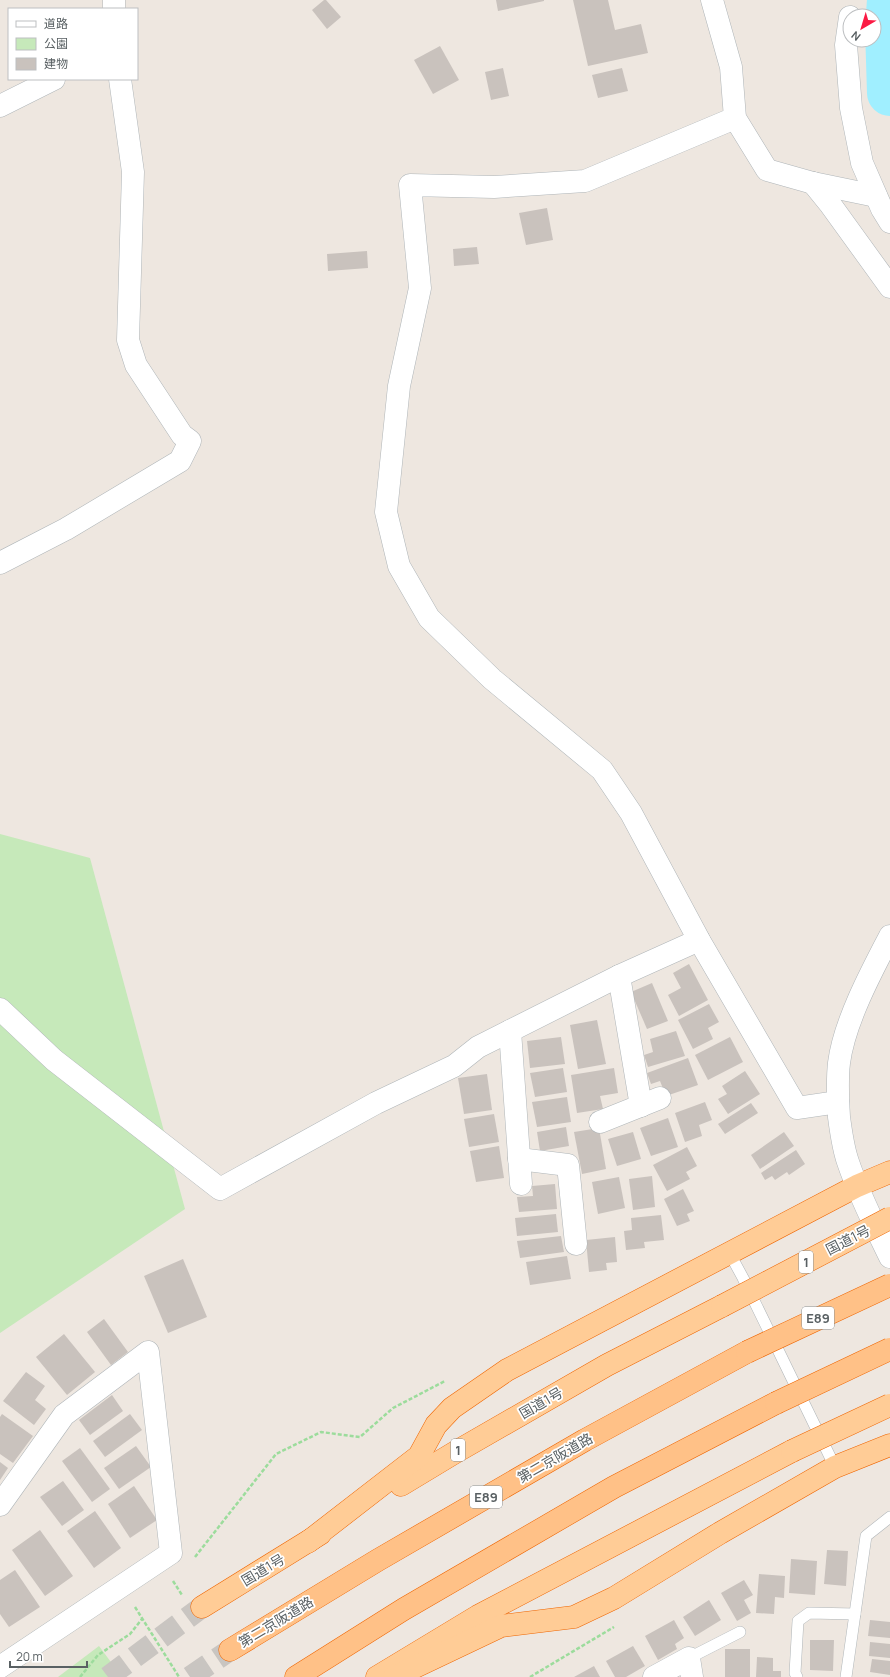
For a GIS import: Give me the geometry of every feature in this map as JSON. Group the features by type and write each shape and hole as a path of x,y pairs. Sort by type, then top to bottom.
{"highway":[{"path":"308,1542 419,1456 436,1425 452,1408 473,1392 507,1370 857,1186 890,1172"},
{"name":"国道1号","path":"202,1607 454,1453 607,1365 890,1218"},
{"name":"第二京阪道路","path":"230,1650 378,1560 585,1440 747,1352 890,1285"},
{"path":"296,1677 404,1609 614,1487 776,1403 890,1349"},
{"path":"377,1677 478,1616 792,1451 890,1405"},
{"path":"394,1677 501,1626 574,1617 608,1601 720,1532 835,1467 890,1445"}],"street":[{"path":"712,0 731,67 735,118 768,170 813,183 876,196"},
{"path":"846,48 852,108 862,163 876,196 890,222"},
{"path":"0,106 52,80"},
{"path":"0,563 66,529 180,461 190,441 182,435 136,365 128,340 133,172 120,80"},
{"path":"735,118 585,181 494,187 410,185 420,288 399,386 386,512 399,566 429,618 492,679 602,770 631,813 699,940 797,1108 838,1102"},
{"path":"813,183 890,287"},
{"path":"890,936 856,1004 846,1034 839,1062 838,1102 841,1131 847,1161 890,1257"},
{"path":"0,1009 54,1060 220,1189 376,1103 454,1066 478,1047 619,976 699,940"},
{"path":"619,976 641,1106"},
{"path":"510,1031 521,1184"},
{"path":"600,1122 660,1098"},
{"path":"519,1159 568,1165 576,1244"},
{"path":"0,1505 64,1415 148,1352 171,1553 122,1586 3,1659"},
{"path":"654,1677 691,1667"}],"lane":[{"path":"730,1254 835,1467"},
{"path":"846,1677 866,1536 890,1517"},
{"path":"797,1677 795,1673 798,1621 809,1612 855,1614"},
{"path":"691,1667 740,1632"}],"path":[{"path":"122,1586 179,1677"},
{"path":"80,1677 98,1655 130,1634 142,1619"}],"green space":[{"path":"0,834 90,858 185,1209 0,1333"},
{"path":"99,1646 122,1677 58,1677"}],"building":[{"path":"326,0 341,17 327,29 312,10"},
{"path":"496,0 544,0 544,1 498,11"},
{"path":"573,0 608,0 615,30 641,24 648,53 588,66"},
{"path":"440,46 459,80 433,94 414,60"},
{"path":"503,68 509,96 491,100 485,72"},
{"path":"622,68 628,91 598,98 592,75"},
{"path":"547,208 553,240 526,245 519,213"},
{"path":"477,247 479,264 454,266 453,249"},
{"path":"367,251 368,268 328,271 327,254"},
{"path":"689,964 708,1000 679,1016 668,995 681,988 673,973"},
{"path":"652,983 668,1021 647,1029 631,992"},
{"path":"709,1004 719,1022 708,1028 713,1039 693,1049 678,1020"},
{"path":"597,1020 606,1064 578,1069 570,1025"},
{"path":"676,1031 685,1056 648,1067 644,1055 653,1052 650,1039"},
{"path":"561,1037 565,1064 530,1068 527,1041"},
{"path":"730,1037 743,1062 708,1080 695,1055"},
{"path":"688,1058 698,1085 666,1096 660,1081 651,1084 647,1073"},
{"path":"563,1068 567,1092 535,1097 530,1073"},
{"path":"614,1068 618,1093 600,1096 603,1109 577,1113 571,1075"},
{"path":"745,1071 760,1094 728,1114 718,1099 727,1094 722,1086"},
{"path":"487,1074 492,1110 464,1114 458,1078"},
{"path":"567,1097 571,1122 537,1127 532,1102"},
{"path":"705,1102 712,1120 699,1125 702,1136 685,1142 675,1113"},
{"path":"751,1103 758,1113 725,1134 718,1124"},
{"path":"494,1114 499,1142 469,1147 464,1119"},
{"path":"668,1118 678,1147 651,1156 640,1128"},
{"path":"566,1127 569,1146 540,1151 537,1132"},
{"path":"599,1128 606,1169 582,1174 574,1132"},
{"path":"633,1132 641,1159 617,1166 608,1139"},
{"path":"784,1132 794,1146 760,1169 751,1155"},
{"path":"499,1146 504,1178 476,1182 470,1151"},
{"path":"687,1147 697,1166 686,1172 690,1179 667,1191 653,1165"},
{"path":"796,1150 805,1164 789,1175 787,1172 775,1180 772,1176 765,1180 761,1173"},
{"path":"652,1176 655,1207 633,1210 629,1179"},
{"path":"619,1177 625,1208 598,1214 592,1182"},
{"path":"555,1184 557,1209 519,1212 517,1197 533,1196 532,1186"},
{"path":"683,1189 694,1211 687,1214 690,1221 677,1226 664,1199"},
{"path":"556,1214 558,1232 517,1236 515,1218"},
{"path":"661,1215 664,1240 644,1242 645,1248 626,1250 624,1231 632,1230 631,1218"},
{"path":"561,1236 564,1252 520,1258 517,1241"},
{"path":"615,1237 617,1262 606,1263 607,1270 589,1272 586,1240"},
{"path":"567,1256 571,1279 530,1285 526,1262"},
{"path":"183,1259 207,1317 168,1333 144,1276"},
{"path":"104,1319 128,1352 111,1365 87,1332"},
{"path":"64,1334 95,1372 67,1395 36,1357"},
{"path":"26,1372 45,1386 35,1400 46,1409 34,1425 3,1401"},
{"path":"112,1395 123,1411 90,1435 79,1420"},
{"path":"2,1414 33,1436 13,1463 0,1454 0,1417"},
{"path":"130,1414 142,1430 105,1457 93,1441"},
{"path":"136,1446 151,1467 119,1489 104,1468"},
{"path":"80,1448 110,1489 92,1502 62,1461"},
{"path":"0,1462 8,1468 0,1480"},
{"path":"63,1481 84,1510 62,1526 40,1497"},
{"path":"134,1486 157,1520 130,1538 108,1504"},
{"path":"95,1511 121,1548 94,1568 67,1531"},
{"path":"40,1530 73,1576 45,1596 12,1550"},
{"path":"827,1550 848,1551 846,1586 824,1584"},
{"path":"791,1559 817,1561 815,1595 789,1593"},
{"path":"15,1570 40,1607 9,1627 0,1614 0,1580"},
{"path":"759,1574 785,1576 784,1598 775,1597 774,1614 756,1613"},
{"path":"744,1580 753,1595 744,1600 751,1613 737,1621 721,1593"},
{"path":"709,1600 721,1620 695,1636 683,1617"},
{"path":"674,1620 684,1638 675,1644 677,1649 658,1660 645,1636"},
{"path":"870,1620 890,1622 890,1638 868,1636"},
{"path":"810,1640 834,1640 833,1671 810,1670"},
{"path":"870,1642 890,1644 890,1658 869,1656"},
{"path":"633,1646 645,1666 626,1677 615,1677 606,1661"},
{"path":"725,1649 750,1649 750,1677 725,1677"},
{"path":"757,1657 773,1658 773,1671 781,1671 781,1677 756,1677"},
{"path":"872,1659 890,1661 890,1675 870,1672"},
{"path":"594,1666 600,1677 574,1677"}],"waterway":[{"path":"890,0 888,28 890,93"}],"tunnel":[{"path":"108,1677 202,1607"},
{"path":"190,1677 230,1650"}]}
